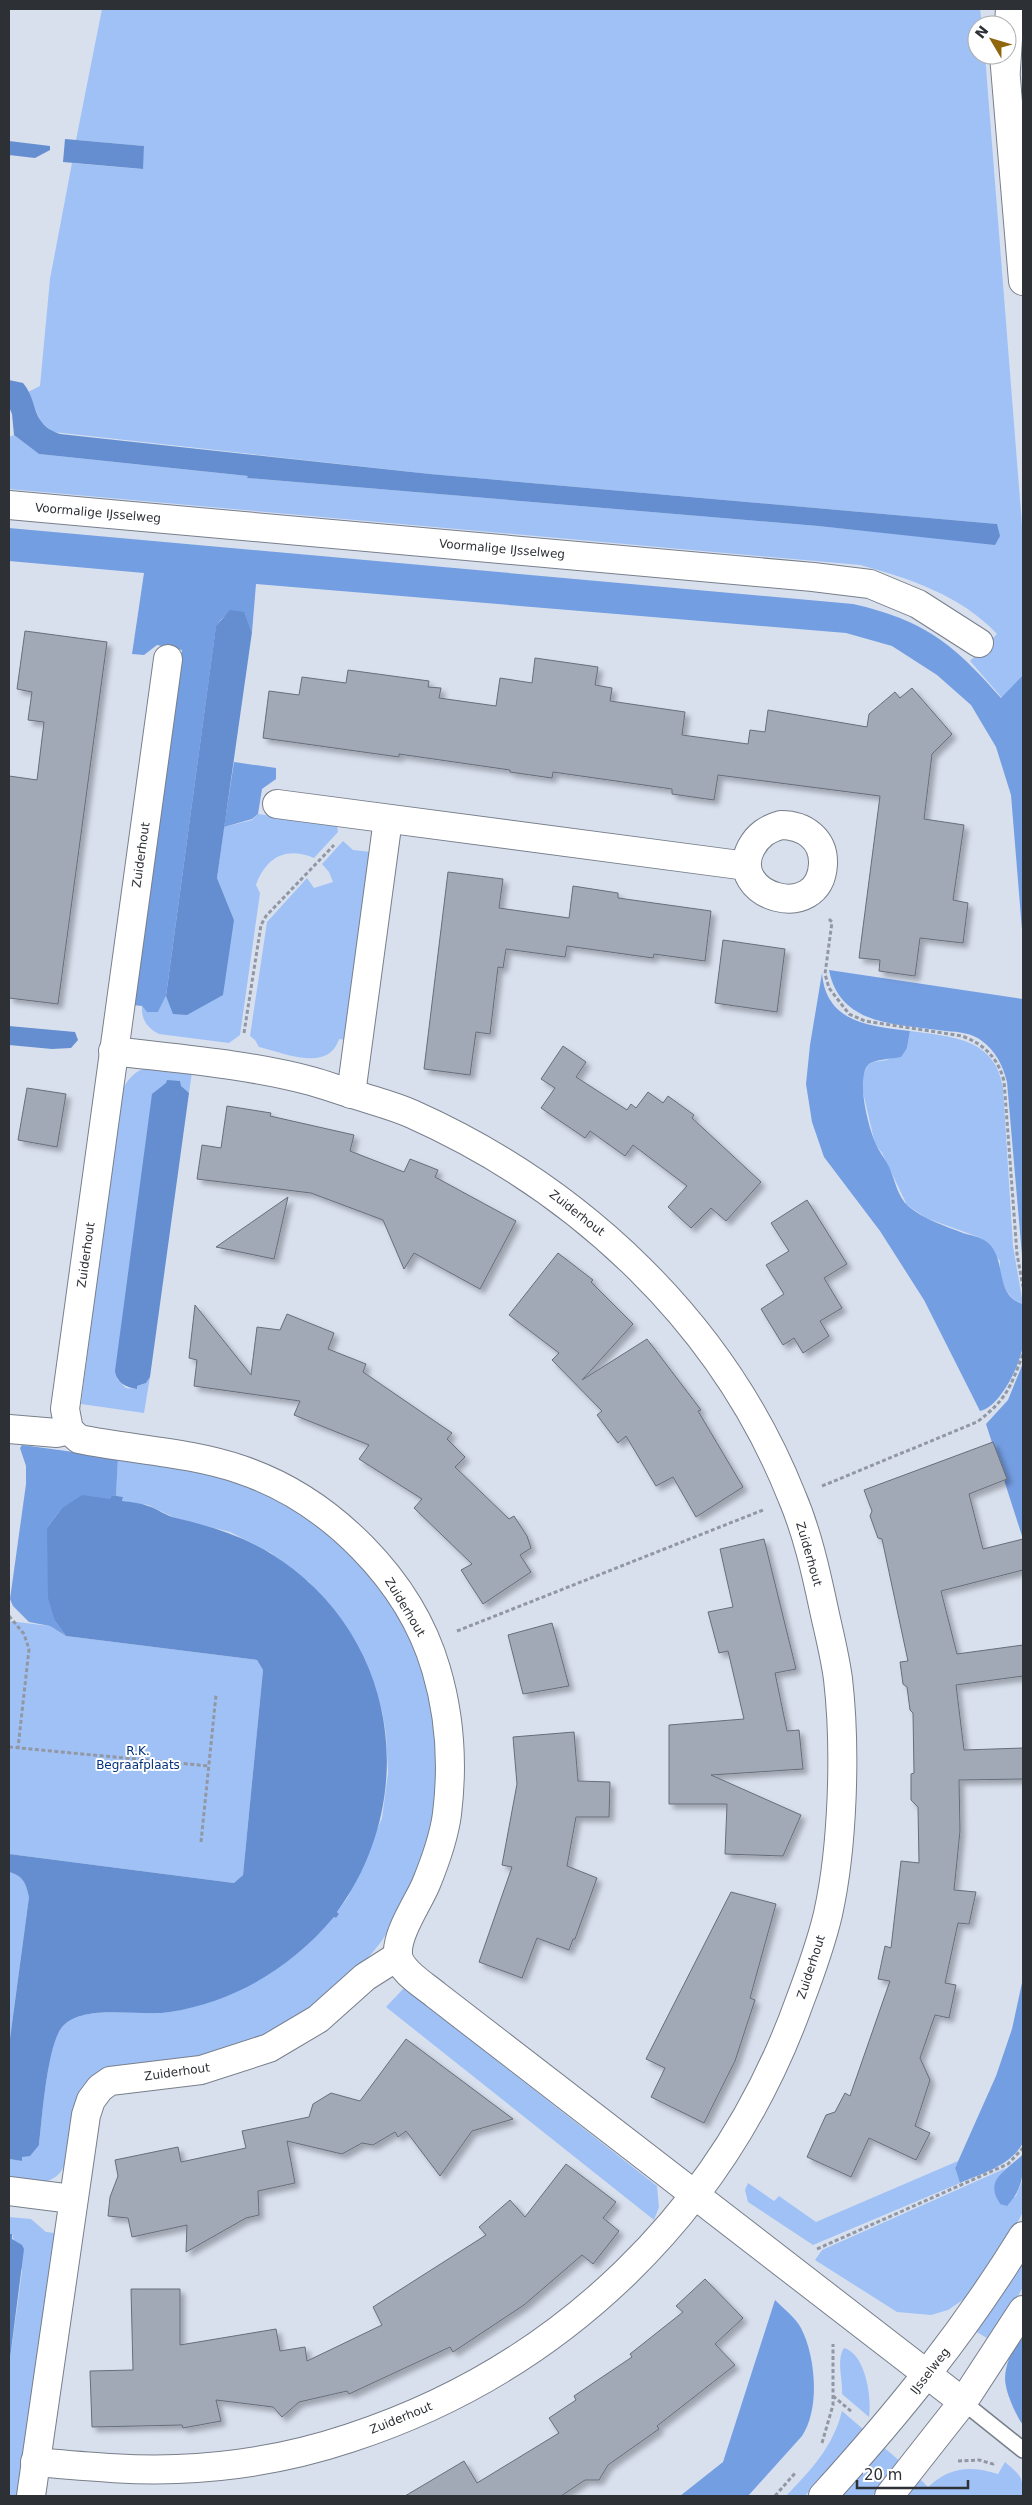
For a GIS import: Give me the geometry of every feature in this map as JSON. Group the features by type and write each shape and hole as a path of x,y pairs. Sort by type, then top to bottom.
{"street":[{"path":"1005,65 1023,281"},
{"name":"Voormalige IJsselweg","path":"9,505 813,577 870,584 918,604 979,643"},
{"name":"Zuiderhout","path":"31,2496 72,2198 86,2115 91,2100 100,2088 110,2081 201,2070 269,2048 318,2019 365,1977 398,1956 399,1942 437,1853 446,1817 450,1783 448,1728 436,1669 426,1643 394,1586 370,1556 332,1519 294,1494 266,1479 211,1460 79,1439 69,1430 66,1409 113,1051 168,659"},
{"path":"277,804 747,866"},
{"path":"351,1094 377,817"},
{"path":"792,825 812,835 823,857 823,870 818,882 804,895 785,900 772,897 761,891 753,881 747,866 748,854 753,844 770,828 792,825"},
{"name":"Zuiderhout","path":"36,2462 99,2467 178,2469 240,2463 347,2439 420,2411 515,2361 570,2321 662,2237 724,2157 761,2094 791,2027 815,1959 828,1912 835,1867 841,1768 842,1721 838,1675 819,1585 793,1498 761,1432 725,1369 668,1298 607,1236 552,1193 494,1155 406,1111 319,1083 239,1066 113,1051"},
{"path":"9,1429 57,1433 69,1430"},
{"path":"398,1956 402,1965 436,1995 963,2402"},
{"path":"9,2191 72,2198"},
{"name":"IJsselweg","path":"824,2496 928,2375 987,2295 1023,2236"},
{"path":"889,2496 963,2402 1023,2310"}],"lane":[{"path":"963,2402 1023,2450"}],"path":[{"path":"239,1066 260,925 266,916 346,832 377,817"},
{"path":"804,895 832,922 825,974 829,988 849,1014 865,1021 962,1036 976,1040 988,1050 1001,1071 1017,1254 1023,1287"},
{"path":"426,1643 793,1498 977,1422 996,1408 1007,1394 1023,1354"},
{"path":"9,1616 24,1634 30,1649 18,1748"},
{"path":"201,1842 216,1695"},
{"path":"9,1747 208,1766"},
{"path":"795,2274 818,2248 1008,2164 1023,2148"},
{"path":"817,2449 823,2443 834,2405 833,2342"},
{"path":"775,2496 799,2470"}],"green space":[{"path":"102,9 980,9 981,15 967,15 967,65 986,65 1023,538 1023,675 1002,698 970,661 997,634 968,609 934,590 860,565 9,489 9,437 14,435 39,454 248,476 248,478 818,526 995,544 997,524 430,474 53,432 41,422 28,392 40,386 50,279 72,163 142,169 144,146 76,140"},
{"path":"258,814 337,825 338,832 314,858 294,853 286,854 271,861 260,876 256,885 260,893 240,1035 229,1043 159,1034 146,1023 142,1006 147,1012 158,1012 166,996 173,1010 188,1014 234,920 217,878 224,827 252,820"},
{"path":"343,841 353,850 372,852 347,1040 339,1039 333,1049 326,1055 316,1058 293,1056 259,1047 250,1036 267,922 307,878 314,888 333,882 329,872 322,864"},
{"path":"910,1031 941,1035 969,1043 981,1049 991,1058 998,1071 1003,1088 1013,1246 1023,1304 1012,1297 1004,1287 1000,1261 981,1238 926,1218 907,1205 882,1153 875,1144 862,1088 863,1075 868,1065 873,1062 887,1060 907,1048"},
{"path":"150,1067 192,1072 189,1093 167,1080 117,1379 126,1388 137,1389 137,1386 146,1383 150,1377 144,1413 81,1404 121,1093 132,1076 140,1070"},
{"path":"118,1458 193,1470 247,1485 292,1506 342,1546 382,1591 411,1642 430,1696 437,1753 433,1812 418,1870 390,1928 383,1939 355,1971 297,2020 262,2038 204,2056 166,2062 130,2064 105,2069 97,2073 85,2084 78,2098 66,2161 60,2173 50,2180 29,2182 9,2179 9,2159 22,2161 22,2157 39,2145 49,2064 57,2035 63,2026 73,2019 85,2015 114,2012 158,2013 194,2007 240,1990 261,1979 300,1952 334,1917 336,1918 339,1914 337,1912 348,1897 382,1818 388,1773 386,1734 375,1687 359,1649 309,1582 271,1553 230,1532 175,1518 148,1505 122,1501 123,1497 116,1496"},
{"name":"R.K. Begraafplaats","path":"9,1621 50,1626 66,1636 257,1660 263,1670 243,1875 234,1883 9,1854"},
{"path":"9,1872 24,1881 29,1897 9,2046"},
{"path":"404,1988 657,2186 659,2207 654,2220 386,2007"},
{"path":"958,2161 955,2168 960,2183 813,2245 748,2202 745,2190 748,2183 774,2201 779,2196 816,2222"},
{"path":"1006,2168 997,2181 995,2190 997,2199 1000,2204 1016,2196 1023,2179 1023,2212 973,2293 948,2310 931,2315 897,2312 815,2260 822,2250"},
{"path":"9,2217 31,2219 46,2232 55,2233 19,2496 9,2496 9,2366 22,2271 12,2234 9,2234"},
{"path":"1023,2256 1023,2287 992,2341 975,2331"},
{"path":"844,2348 852,2352 858,2359 866,2378 870,2409 869,2417 842,2394 840,2358"},
{"path":"842,2411 863,2429 805,2496 786,2496 827,2447"},
{"path":"881,2445 902,2463 872,2496 835,2496"},
{"path":"1005,2462 1020,2476 1023,2496 903,2496 919,2478 928,2487 944,2475 961,2470 979,2469 998,2474"}],"shaded area":[{"path":"65,139 144,146 143,169 63,162"},
{"path":"9,141 50,146 50,150 35,158 9,155"},
{"path":"9,380 23,383 28,390 39,418 50,430 60,434 430,474 997,524 1000,536 995,545 818,526 247,478 248,476 39,454 14,435 12,414 9,407"},
{"path":"9,528 853,604 878,610 899,618 919,627 952,649 1001,698 1023,675 1023,942 1011,795 996,747 971,705 937,675 892,646 846,633 256,584 252,632 244,613 227,615 216,627 166,996 158,1012 147,1012 142,1006 133,1005 182,650 157,645 144,655 132,654 144,573 9,561"},
{"path":"230,610 244,612 252,632 217,878 234,920 223,995 187,1015 173,1014 166,996 216,626"},
{"path":"234,762 276,768 276,779 262,789 258,814 252,819 224,827"},
{"path":"829,970 1023,999 1023,1267 1007,1082 995,1054 978,1038 960,1032 891,1024 858,1013 845,1003 835,989"},
{"path":"822,973 825,990 841,1012 852,1019 866,1024 910,1031 907,1048 901,1057 871,1063 868,1065 863,1081 864,1103 872,1135 888,1165 902,1198 914,1211 927,1218 987,1242 997,1258 1008,1293 1023,1304 1024,1339 1014,1373 995,1402 988,1408 980,1411 924,1300 880,1231 824,1157 812,1122 806,1084 810,1045"},
{"path":"9,1026 75,1032 78,1040 71,1048 52,1049 9,1045"},
{"path":"167,1080 180,1081 181,1086 189,1093 150,1377 146,1383 137,1386 137,1389 122,1384 115,1371 152,1094 166,1083"},
{"path":"1023,1363 1023,1539 986,1424 1008,1400"},
{"path":"22,1445 118,1458 116,1496 111,1495 110,1499 61,1509 47,1528 55,1621 66,1636 50,1626 29,1622 13,1606 10,1599 26,1484 26,1466 20,1448"},
{"path":"82,1495 110,1499 111,1495 123,1497 122,1501 152,1507 172,1517 223,1531 252,1543 293,1569 329,1603 357,1643 375,1686 385,1732 386,1778 379,1825 362,1870 337,1912 339,1914 300,1952 281,1967 240,1991 194,2007 158,2013 114,2012 85,2015 73,2019 63,2026 57,2035 49,2065 39,2145 30,2156 22,2157 22,2161 9,2159 9,2046 29,1897 27,1888 21,1878 9,1872 9,1854 234,1883 243,1875 263,1670 257,1660 66,1636 55,1621 48,1598 47,1528 61,1509"},
{"path":"1023,1978 1023,2143 1011,2158 987,2172 960,2183 955,2168 996,2076 1012,2029"},
{"path":"1023,2154 1022,2176 1019,2188 1007,2206 1000,2204 995,2195 996,2181"},
{"path":"9,2234 12,2234 12,2239 22,2245 24,2249 9,2366"},
{"path":"775,2300 799,2324 810,2353 813,2368 814,2398 808,2425 802,2436 748,2496 680,2496 723,2462"},
{"path":"1023,2332 1023,2425 1011,2403 1005,2373 1014,2348"}],"building":[{"path":"25,631 107,642 58,1004 9,998 9,776 37,780 44,722 28,720 32,692 17,689"},
{"path":"535,658 598,667 595,685 612,688 610,701 685,712 682,735 748,744 750,730 765,732 768,710 867,727 869,714 895,692 900,698 912,688 952,734 932,754 924,819 964,825 953,900 968,903 963,943 920,938 915,976 879,971 880,960 859,958 880,796 718,775 714,800 672,794 672,789 553,772 552,778 399,754 399,757 263,738 269,691 299,695 302,677 346,683 348,670 429,681 428,687 441,688 439,698 496,706 500,678 532,683"},
{"path":"448,872 503,879 499,908 569,918 573,886 618,893 618,898 711,911 705,961 654,954 653,958 567,946 565,957 506,949 503,968 498,967 490,1034 476,1032 470,1075 424,1069"},
{"path":"723,940 785,949 777,1012 715,1003"},
{"path":"563,1046 586,1062 576,1077 627,1110 631,1104 636,1108 648,1092 663,1103 668,1096 694,1115 692,1118 761,1182 726,1221 711,1208 691,1228 668,1207 687,1186 633,1145 625,1156 590,1131 585,1138 541,1108 555,1088 541,1079"},
{"path":"27,1088 66,1094 57,1147 18,1140"},
{"path":"227,1106 271,1113 270,1116 354,1135 350,1151 404,1172 410,1159 438,1170 435,1177 516,1221 480,1289 414,1253 404,1269 383,1220 311,1193 197,1179 202,1145 221,1148"},
{"path":"288,1197 274,1259 216,1247"},
{"path":"807,1200 847,1264 824,1278 842,1308 820,1321 829,1336 803,1353 794,1338 783,1345 761,1309 784,1294 766,1265 789,1251 771,1223"},
{"path":"558,1253 593,1280 591,1282 633,1324 582,1380 647,1339 701,1410 698,1411 743,1487 696,1517 673,1477 656,1486 626,1436 618,1443 597,1415 602,1411 552,1360 559,1353 509,1315"},
{"path":"195,1305 251,1375 257,1327 280,1330 287,1314 334,1333 328,1349 366,1364 363,1372 452,1433 447,1439 465,1457 455,1467 509,1519 514,1516 527,1536 531,1548 520,1555 531,1572 483,1604 461,1570 472,1564 414,1508 422,1499 359,1459 369,1445 294,1415 300,1401 194,1386 197,1360 189,1358"},
{"path":"993,1442 1007,1479 969,1494 983,1549 1023,1539 1023,1570 941,1591 957,1654 1023,1645 1023,1676 956,1685 964,1750 1023,1748 1023,1779 959,1780 960,1831 954,1890 976,1892 969,1924 958,1923 945,1983 956,1985 949,2018 935,2015 920,2058 930,2080 915,2126 930,2133 916,2160 869,2138 851,2177 807,2157 826,2115 835,2112 845,2093 850,2096 890,1981 878,1979 885,1946 891,1948 901,1861 919,1863 918,1807 911,1800 911,1774 914,1773 913,1713 910,1710 907,1687 903,1684 900,1662 908,1661 882,1539 878,1538 870,1516 872,1511 864,1490"},
{"path":"764,1539 796,1669 775,1673 787,1731 799,1730 803,1769 711,1775 801,1815 783,1856 725,1854 727,1804 669,1804 669,1725 744,1719 728,1651 719,1653 708,1612 733,1607 720,1549"},
{"path":"552,1623 569,1686 523,1694 508,1635"},
{"path":"574,1732 578,1781 610,1782 609,1817 576,1817 567,1866 597,1878 575,1939 573,1939 569,1950 537,1938 522,1978 479,1962 512,1867 502,1865 517,1784 513,1737"},
{"path":"731,1892 776,1904 750,1998 755,2000 735,2061 704,2123 651,2097 665,2068 646,2059"},
{"path":"406,2039 513,2119 472,2131 440,2176 406,2131 398,2137 395,2132 373,2145 362,2143 342,2154 287,2141 295,2183 258,2191 259,2215 246,2218 186,2252 187,2225 132,2237 128,2218 108,2216 110,2197 118,2176 115,2160 178,2147 181,2162 246,2148 242,2131 309,2117 313,2104 331,2093 360,2101"},
{"path":"566,2164 616,2202 603,2218 619,2231 593,2264 582,2255 524,2305 453,2352 450,2347 349,2394 347,2391 299,2402 282,2417 273,2407 216,2400 221,2421 183,2428 182,2425 92,2427 90,2371 133,2370 131,2289 180,2289 180,2345 276,2329 280,2351 305,2347 307,2361 382,2325 373,2307 486,2235 479,2227 510,2200 525,2217"},
{"path":"705,2279 743,2318 715,2344 735,2365 657,2426 659,2429 608,2465 599,2480 585,2480 561,2496 405,2496 464,2461 477,2483 559,2433 549,2418 576,2400 574,2396 632,2357 630,2354 683,2312 676,2306"}]}
